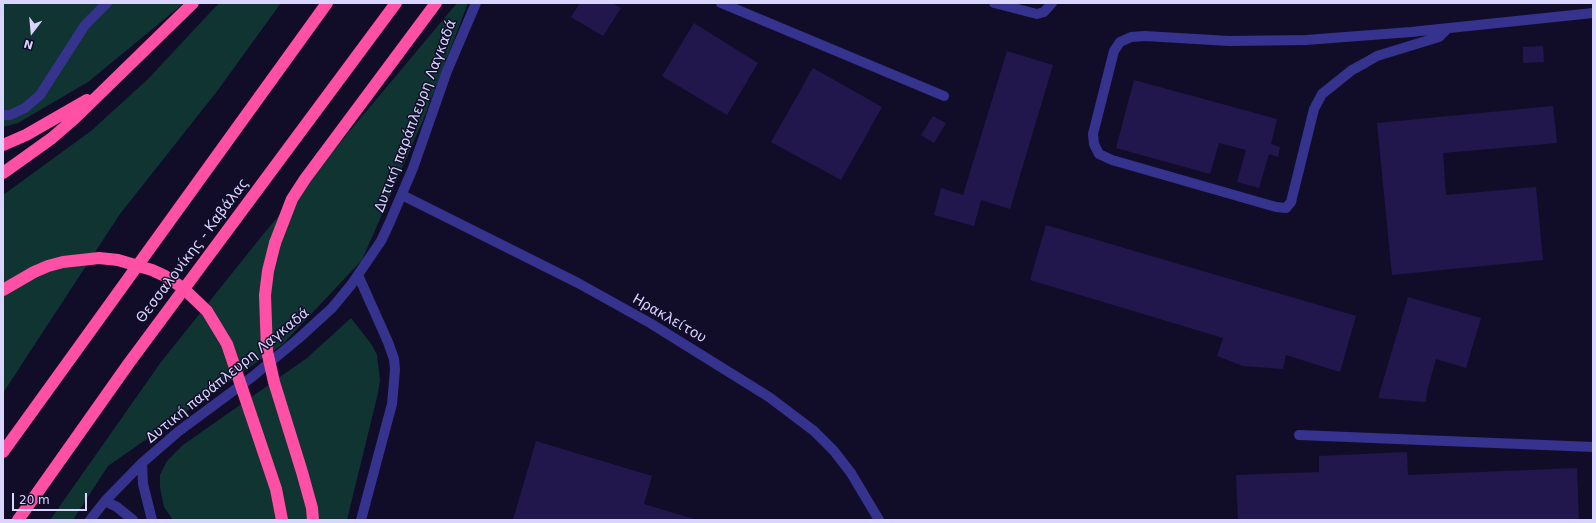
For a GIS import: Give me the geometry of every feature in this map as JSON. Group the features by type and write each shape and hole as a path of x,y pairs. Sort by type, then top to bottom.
{"highway":[{"path":"3,173 52,138 75,118 193,3"},
{"path":"3,452 327,3"},
{"name":"Θεσσαλονίκης - Καβάλας","path":"18,520 129,362 396,3"},
{"path":"313,520 312,508 274,382 267,351 265,295 268,271 276,242 292,199 305,179 436,3"},
{"path":"3,145 26,135 102,91"},
{"path":"3,290 34,272 48,266 62,262 99,258 118,260 139,265 165,276 183,288 207,311 227,344 274,483 282,520"}],"street":[{"path":"3,115 10,115 26,108 40,95 85,25 107,3"},
{"name":"Δυτική παράπλευρη Λαγκαδά","path":"90,520 105,501 142,464 179,431 252,377 304,334 332,308 358,275 381,240 402,195 447,71 476,3"},
{"path":"721,3 944,96"},
{"path":"994,3 1037,14 1044,12 1052,3"},
{"path":"1447,29 1440,37 1377,56 1352,70 1322,94 1317,102 1313,115 1291,202 1286,208 1276,207 1112,160 1100,154 1094,144 1093,134 1114,51 1118,44 1126,39 1145,36 1229,41 1306,40 1447,29 1593,12"},
{"name":"Ηρακλείτου","path":"402,195 578,283 650,323 769,397 809,427 834,451 851,473 879,520"},
{"path":"358,275 388,342 394,359 395,370 392,404 361,520"},
{"path":"1300,435 1593,447"},
{"path":"142,464 143,484 152,520"},
{"path":"105,501 117,507 133,520"}],"green space":[{"path":"3,3 184,3 88,82 18,123 3,127"},
{"path":"219,3 281,3 218,90 120,214 3,393 3,195 91,131 148,79"},
{"path":"457,3 468,3 424,118 362,260 283,344 108,466 73,520 50,520 161,362 261,237"},
{"path":"351,318 372,345 377,355 380,380 347,520 173,520 164,507 160,487 160,475 167,461 183,445 307,358"}],"building":[{"path":"580,3 612,3 621,8 603,36 571,17"},
{"path":"694,23 758,63 727,115 662,76"},
{"path":"1543,46 1544,62 1523,63 1523,47"},
{"path":"1007,51 1053,65 1010,209 981,200 974,226 934,215 941,188 963,195"},
{"path":"813,68 882,107 841,180 771,142"},
{"path":"1134,80 1277,119 1271,144 1280,147 1278,157 1269,154 1259,188 1237,182 1246,150 1219,143 1210,174 1116,148"},
{"path":"1553,106 1557,143 1443,153 1446,195 1536,187 1543,260 1392,275 1377,123"},
{"path":"933,116 946,123 934,143 921,135"},
{"path":"1046,225 1356,316 1340,372 1286,355 1283,369 1243,366 1217,356 1223,338 1030,280"},
{"path":"1408,297 1481,318 1466,368 1436,359 1427,391 1426,402 1378,398"},
{"path":"536,441 652,476 644,504 697,520 513,520"},
{"path":"1407,452 1408,475 1577,468 1579,520 1238,520 1236,475 1319,472 1319,456"}]}
